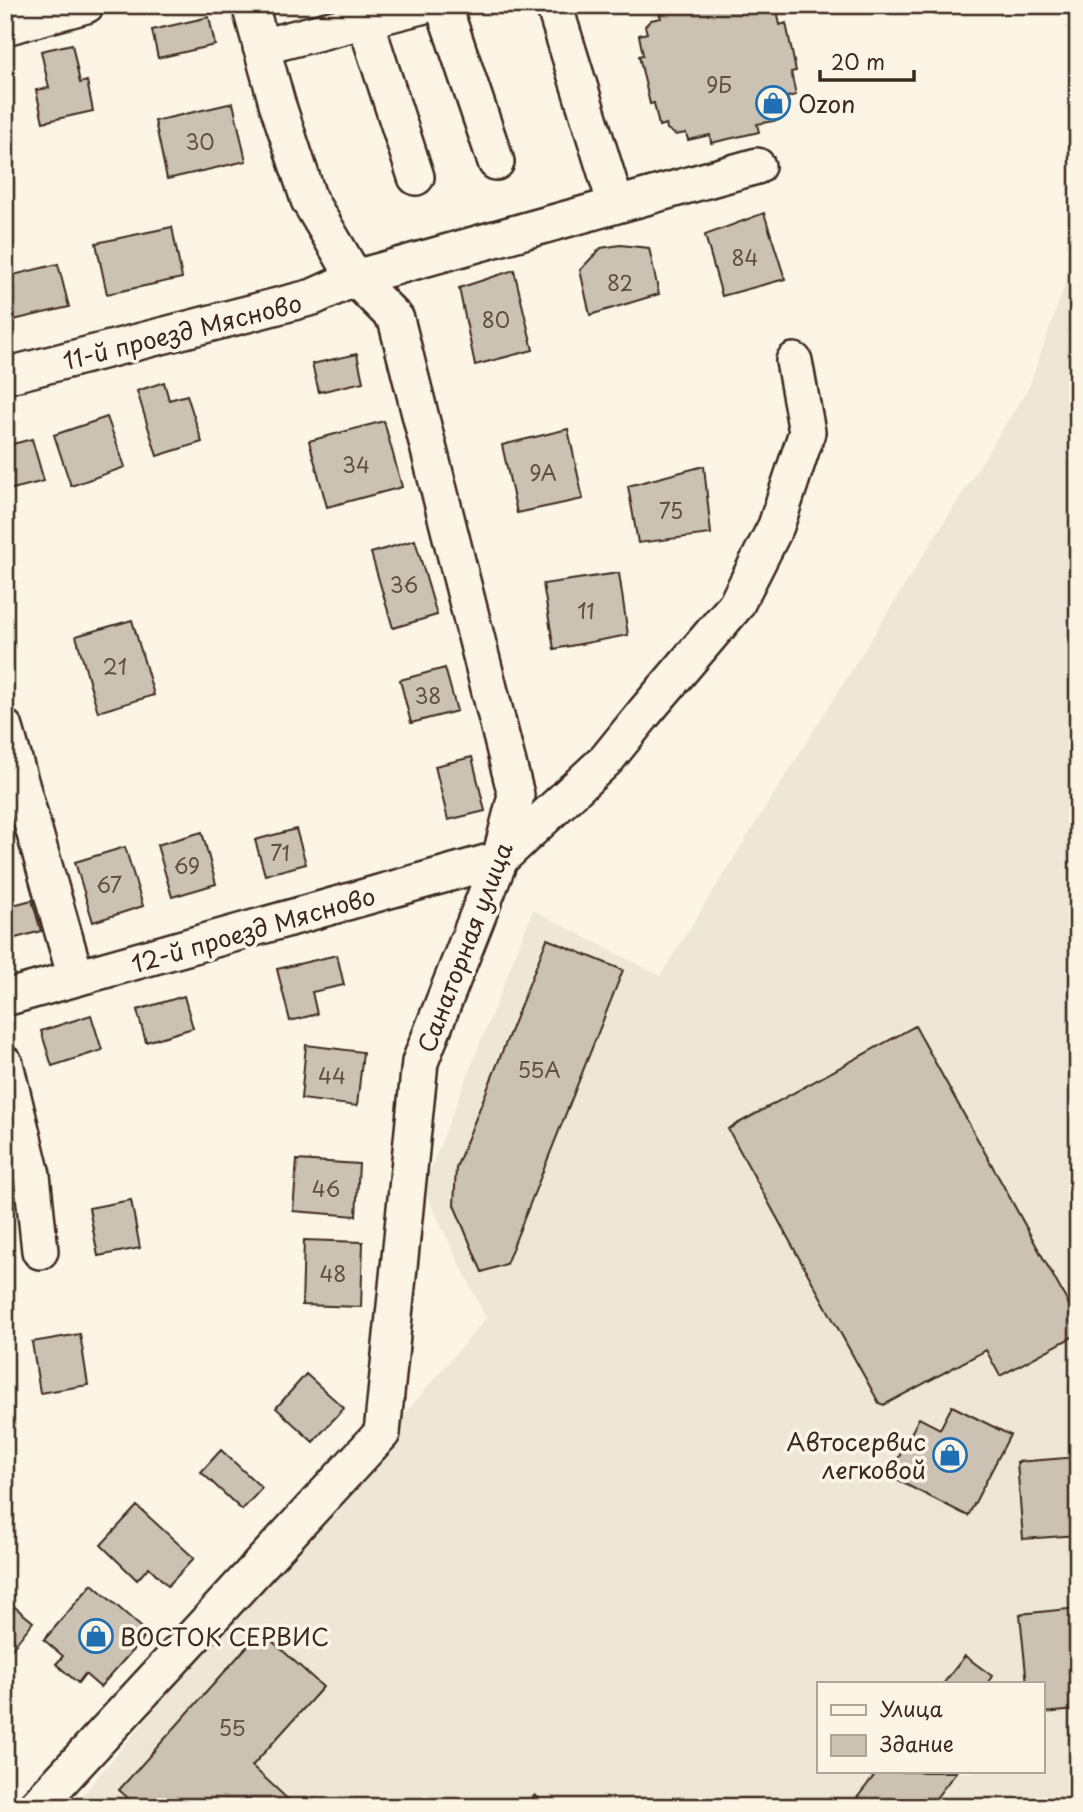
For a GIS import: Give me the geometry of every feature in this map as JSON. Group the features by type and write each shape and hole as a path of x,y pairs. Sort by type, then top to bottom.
{"street":[{"path":"5,27 86,5"},
{"name":"Санаторная улица","path":"36,1807 382,1433 420,1062 500,859 516,795 396,318 355,278 309,200 277,103 250,5"},
{"path":"261,47 425,5"},
{"path":"443,5 496,162"},
{"path":"554,5 616,205"},
{"path":"365,20 416,177"},
{"name":"11-й проезд Мясново","path":"5,376 313,297 355,278 757,166"},
{"path":"500,859 607,759 736,604 776,526 807,432 794,361"},
{"path":"5,728 76,978"},
{"name":"12-й проезд Мясново","path":"5,998 500,859"},
{"path":"5,1064 32,1175 40,1251"}],"shaded area":[{"path":"1078,248 1078,1807 88,1807 79,1799 486,1318 423,1188 533,910 660,976 1029,387"}],"building":[{"path":"681,5 776,5 780,25 786,23 796,71 791,72 796,95 787,97 789,104 785,111 778,112 779,120 757,124 759,132 711,143 710,135 688,140 686,133 676,135 667,129 666,124 659,126 654,103 650,104 639,56 643,55 639,35 647,33 645,26 651,20 661,18 659,11"},
{"path":"209,17 215,45 158,58 152,30"},
{"path":"72,44 80,83 87,81 93,111 43,122 36,90 49,88 41,51"},
{"path":"233,103 246,161 167,179 155,121"},
{"path":"764,213 785,279 722,296 705,235"},
{"path":"172,227 182,278 107,294 96,243"},
{"path":"620,245 649,248 659,294 590,315 580,270 601,248"},
{"path":"58,264 69,307 5,322 5,277"},
{"path":"514,270 533,350 475,365 459,288"},
{"path":"357,354 363,382 319,392 312,364"},
{"path":"164,382 169,400 187,395 202,442 157,456 137,391"},
{"path":"107,417 125,467 71,486 54,435"},
{"path":"384,421 402,487 327,507 309,441"},
{"path":"568,429 583,499 517,513 502,445"},
{"path":"32,439 44,481 5,491 5,446"},
{"path":"704,466 711,534 638,543 628,486"},
{"path":"415,540 437,615 393,628 371,553"},
{"path":"619,573 628,635 554,649 543,584"},
{"path":"132,620 154,695 98,712 76,636"},
{"path":"445,668 457,711 411,723 400,680"},
{"path":"472,757 485,811 448,820 435,766"},
{"path":"296,829 306,864 265,875 255,840"},
{"path":"202,832 216,884 172,897 157,845"},
{"path":"125,847 143,906 93,922 75,862"},
{"path":"32,900 41,931 5,941 5,907"},
{"path":"547,939 623,970 506,1264 482,1272 454,1205 456,1168"},
{"path":"337,955 344,985 312,992 317,1014 290,1021 277,969"},
{"path":"184,996 193,1028 146,1042 137,1010"},
{"path":"91,1015 102,1050 52,1066 41,1031"},
{"path":"915,1026 1078,1321 1078,1334 1000,1376 986,1350 884,1405 879,1403 728,1129"},
{"path":"306,1045 363,1052 357,1106 301,1099"},
{"path":"297,1160 359,1164 356,1216 293,1211"},
{"path":"131,1200 140,1248 98,1256 89,1208"},
{"path":"304,1240 363,1242 361,1307 302,1305"},
{"path":"80,1334 88,1385 40,1393 32,1342"},
{"path":"306,1374 344,1408 313,1442 276,1408"},
{"name":"Автосервис легковой","path":"952,1406 1010,1435 968,1516 889,1476 919,1418 940,1429"},
{"path":"221,1450 262,1488 242,1510 201,1472"},
{"path":"1078,1457 1078,1535 1023,1539 1017,1462"},
{"path":"137,1506 194,1558 168,1586 149,1567 137,1580 101,1545"},
{"name":"ВОСТОК СЕРВИС","path":"92,1584 148,1633 100,1687 85,1674 78,1683 56,1664 63,1656 44,1640"},
{"path":"5,1599 33,1622 6,1656 5,1655"},
{"path":"1078,1608 1078,1710 1044,1713 1044,1682 1027,1682 1020,1614"},
{"path":"261,1631 323,1687 252,1766 292,1803 289,1807 138,1807 119,1790"},
{"path":"965,1656 992,1676 988,1682 945,1682"},
{"path":"876,1773 955,1773 929,1807 850,1807"},
{"path":"535,1795 548,1807 525,1807"}],"place":[{"name":"Ozon","path":"773,103"},
{"name":"Автосервис легковой","path":"950,1455"},
{"name":"ВОСТОК СЕРВИС","path":"96,1636"}]}
